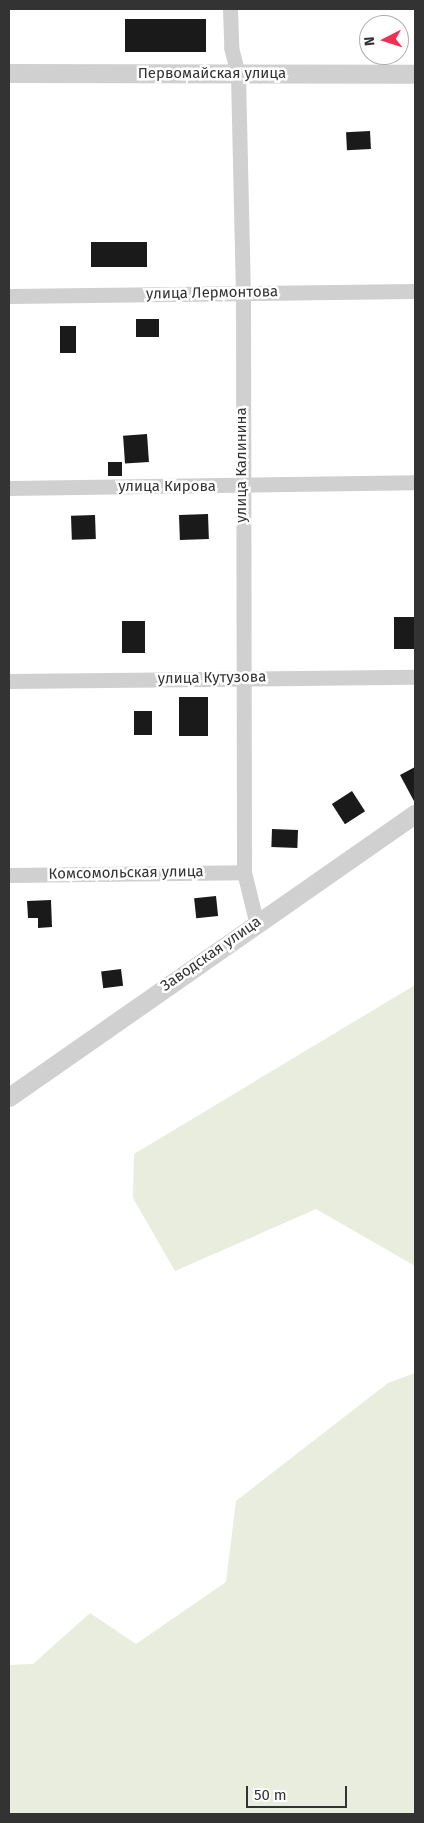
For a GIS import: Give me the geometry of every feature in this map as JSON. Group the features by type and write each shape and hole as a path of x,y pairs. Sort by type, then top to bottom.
{"street":[{"name":"улица Калинина","path":"230,9 231,47 238,75 243,293 244,872 256,921"},
{"name":"Первомайская улица","path":"9,73 415,74"},
{"name":"улица Лермонтова","path":"9,296 415,292"},
{"name":"улица Кирова","path":"9,488 415,482"},
{"name":"улица Кутузова","path":"9,681 245,677 415,677"},
{"name":"Заводская улица","path":"13,1090 256,921 415,814"},
{"name":"Комсомольская улица","path":"9,875 244,872"}],"shaded area":[{"path":"415,985 415,1266 316,1209 175,1271 133,1198 134,1154"},
{"path":"415,1373 415,1814 9,1814 9,1665 33,1664 90,1613 136,1644 226,1582 236,1501 388,1383"}],"building":[{"path":"125,19 206,19 206,52 125,52"},
{"path":"370,131 371,149 347,150 346,132"},
{"path":"91,242 147,242 147,267 91,267"},
{"path":"136,319 159,319 159,337 136,337"},
{"path":"60,326 76,326 76,353 60,353"},
{"path":"147,434 149,462 125,464 123,436"},
{"path":"108,462 122,462 122,476 108,476"},
{"path":"208,514 209,539 180,540 179,515"},
{"path":"95,515 96,539 72,540 71,516"},
{"path":"394,617 415,617 415,649 394,649"},
{"path":"122,621 145,621 145,653 122,653"},
{"path":"179,697 208,697 208,736 179,736"},
{"path":"134,711 152,711 152,735 134,735"},
{"path":"415,767 415,803 400,775"},
{"path":"352,791 365,811 345,824 332,804"},
{"path":"272,829 298,830 297,848 271,847"},
{"path":"216,896 218,916 196,918 194,898"},
{"path":"51,900 52,927 38,928 38,918 28,918 27,901"},
{"path":"121,969 123,986 103,988 101,971"}]}
